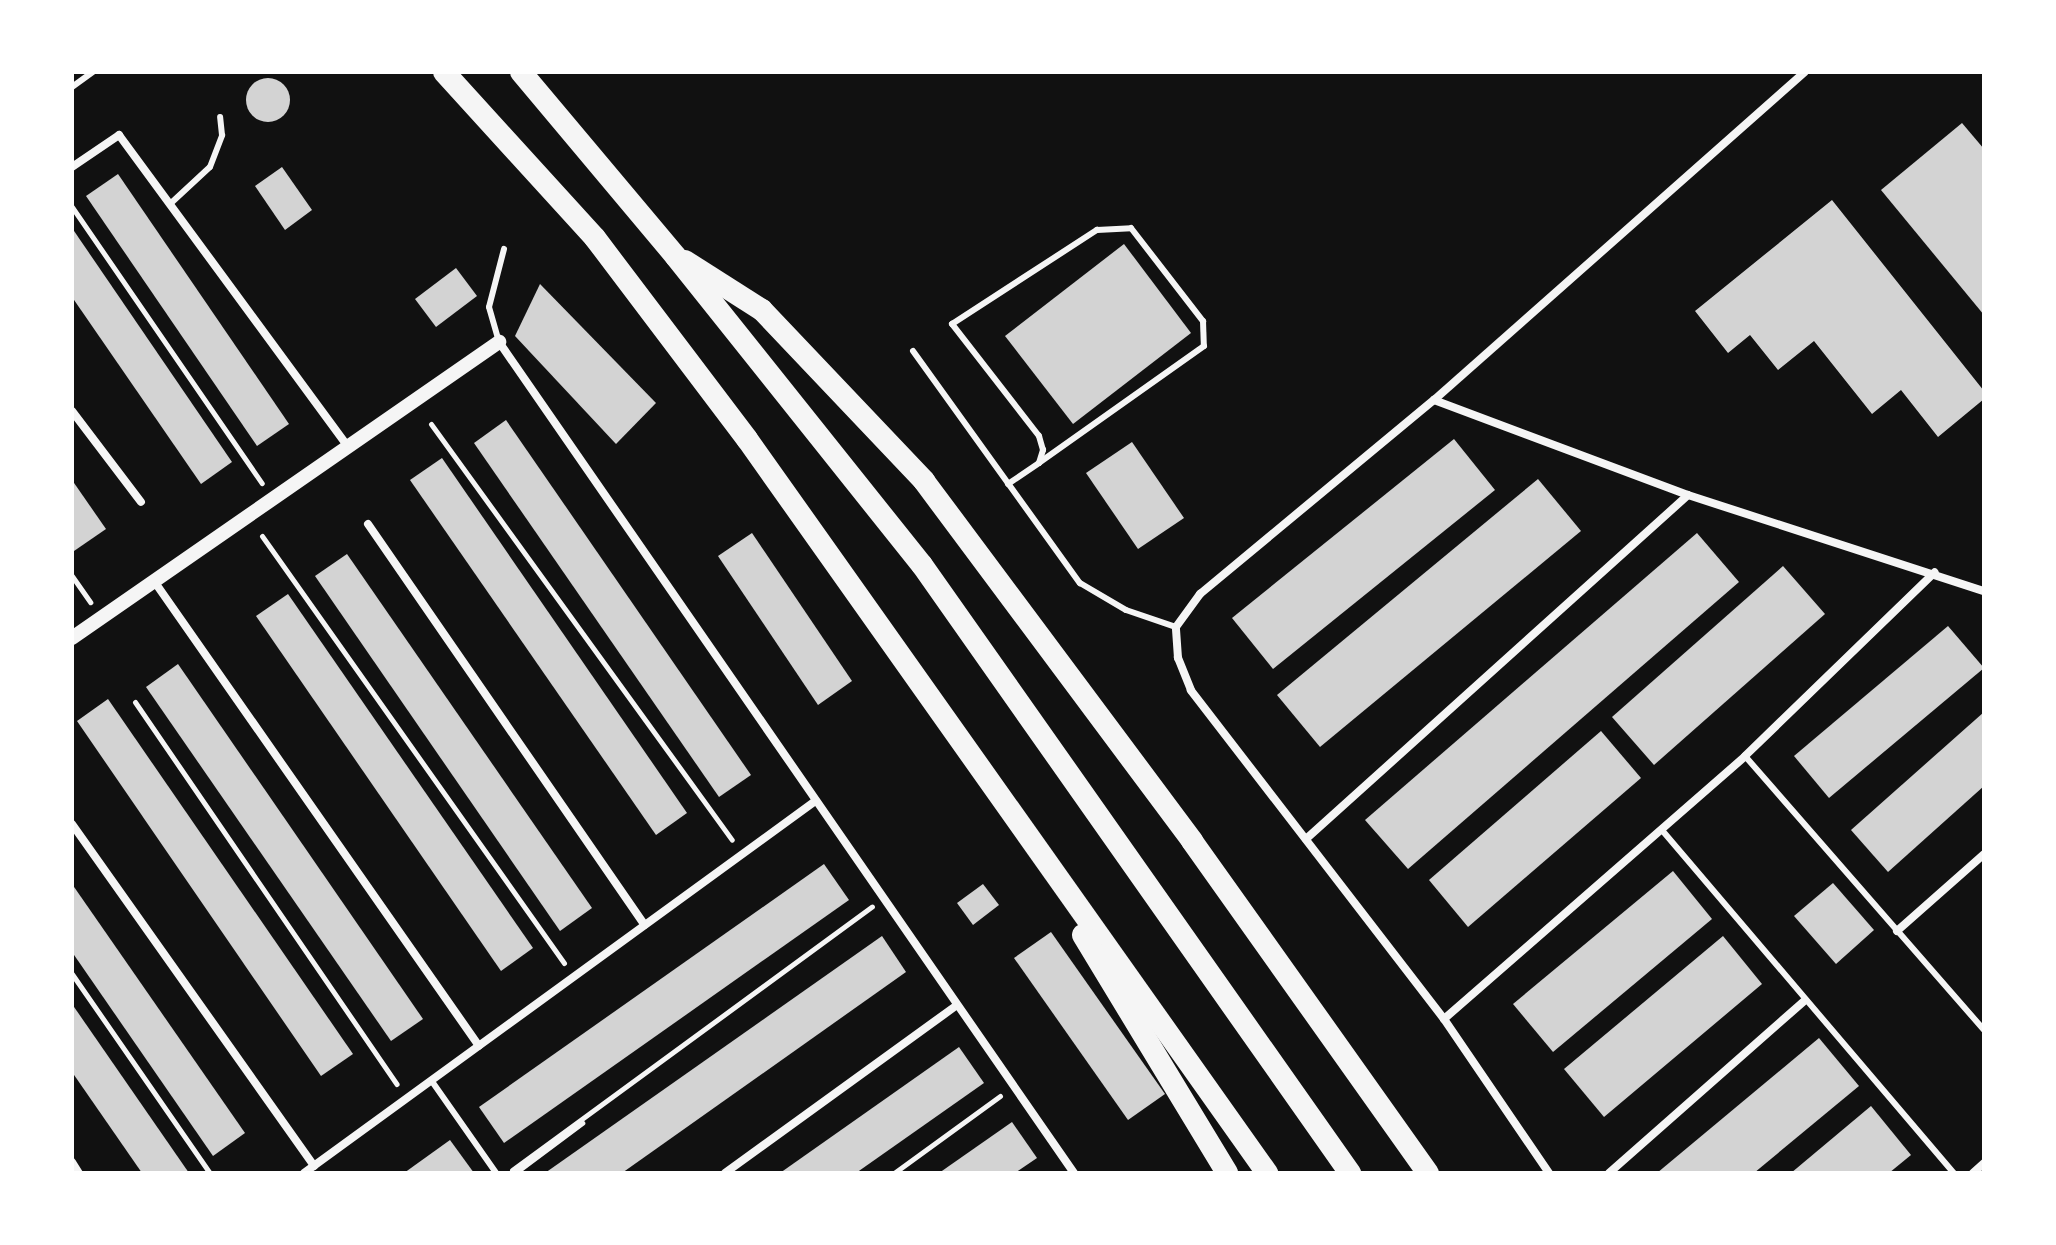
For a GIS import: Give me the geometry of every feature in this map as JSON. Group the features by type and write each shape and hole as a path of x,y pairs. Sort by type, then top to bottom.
{"highway":[{"path":"444,72 595,238 747,439 1267,1173"},
{"path":"521,72 676,257 922,565 1350,1173"},
{"path":"676,257 762,310 924,481 1192,841 1428,1173"},
{"path":"1008,808 1227,1173"}],"street":[{"path":"1549,1173 1444,1019 1191,690 1178,658 1176,627 1200,594 1434,400 1805,72"},
{"path":"72,167 119,135 348,447"},
{"path":"72,638 499,342 814,802 1074,1173"},
{"path":"1434,400 1688,495 1935,572 1984,591"},
{"path":"72,411 141,502"},
{"path":"1306,839 1688,495"},
{"path":"368,524 645,925"},
{"path":"1444,1019 1745,756 1935,572"},
{"path":"154,581 479,1046"},
{"path":"304,1173 814,802"},
{"path":"72,824 314,1166"},
{"path":"1897,931 1984,854"},
{"path":"1609,1173 1805,1000"},
{"path":"725,1173 956,1006"},
{"path":"72,1162 79,1173"},
{"path":"1973,1173 1984,1163"}],"lane":[{"path":"72,87 93,72"},
{"path":"170,204 210,167 222,135 220,117"},
{"path":"1008,484 1039,463 1204,346 1203,321 1131,228 1097,230 952,324 1039,436 1043,450 1039,463"},
{"path":"499,342 489,307 504,249"},
{"path":"913,351 1080,583 1126,610 1176,627"},
{"path":"1745,756 1984,1030"},
{"path":"1661,829 1954,1173"},
{"path":"431,1080 496,1173"}],"path":[{"path":"72,207 273,499"},
{"path":"431,424 742,854"},
{"path":"262,536 573,977"},
{"path":"72,576 101,618"},
{"path":"135,702 406,1098"},
{"path":"508,1173 882,899"},
{"path":"515,1173 869,908"},
{"path":"72,974 210,1173"},
{"path":"894,1173 1014,1087"}],"building":[{"path":"268,78 283,85 290,100 283,115 268,122 253,115 246,100 253,85"},
{"path":"1962,123 1984,149 1984,315 1881,190"},
{"path":"282,167 312,210 285,230 255,186"},
{"path":"118,174 289,424 257,446 86,196"},
{"path":"1832,200 1984,391 1984,399 1938,437 1901,390 1872,414 1814,341 1778,370 1750,335 1728,353 1695,311"},
{"path":"72,228 232,462 201,484 72,297"},
{"path":"1124,244 1191,333 1073,424 1005,336"},
{"path":"456,268 477,296 436,327 415,299"},
{"path":"540,284 656,403 616,444 515,336"},
{"path":"506,420 751,775 719,797 474,443"},
{"path":"1454,439 1495,490 1273,669 1232,618"},
{"path":"1132,442 1184,518 1138,549 1086,473"},
{"path":"442,458 687,813 656,835 410,480"},
{"path":"1538,479 1581,531 1320,747 1277,695"},
{"path":"72,480 106,529 74,551 72,547"},
{"path":"752,533 852,681 818,705 718,556"},
{"path":"1697,533 1739,582 1408,869 1365,820"},
{"path":"347,554 592,908 560,931 315,576"},
{"path":"1783,566 1825,614 1654,765 1612,717"},
{"path":"288,594 533,948 501,971 256,616"},
{"path":"1948,626 1984,668 1829,798 1794,756"},
{"path":"178,664 423,1019 391,1041 146,687"},
{"path":"108,699 353,1054 321,1076 77,721"},
{"path":"1984,712 1984,786 1888,872 1851,830"},
{"path":"1601,731 1641,778 1468,927 1429,880"},
{"path":"824,864 849,900 504,1143 479,1107"},
{"path":"1673,871 1712,919 1553,1052 1513,1004"},
{"path":"1833,883 1874,930 1836,964 1794,916"},
{"path":"72,884 245,1133 213,1156 72,952"},
{"path":"983,884 999,905 973,925 957,903"},
{"path":"1051,932 1165,1094 1128,1120 1014,958"},
{"path":"882,936 906,972 622,1173 545,1173"},
{"path":"1723,936 1762,984 1604,1117 1564,1069"},
{"path":"72,1004 189,1173 142,1173 72,1072"},
{"path":"1819,1038 1859,1086 1754,1173 1657,1173"},
{"path":"959,1047 984,1083 856,1173 780,1173"},
{"path":"1871,1106 1911,1155 1889,1173 1791,1173"},
{"path":"1012,1122 1037,1158 1015,1173 939,1173"},
{"path":"450,1140 474,1173 404,1173"}]}
